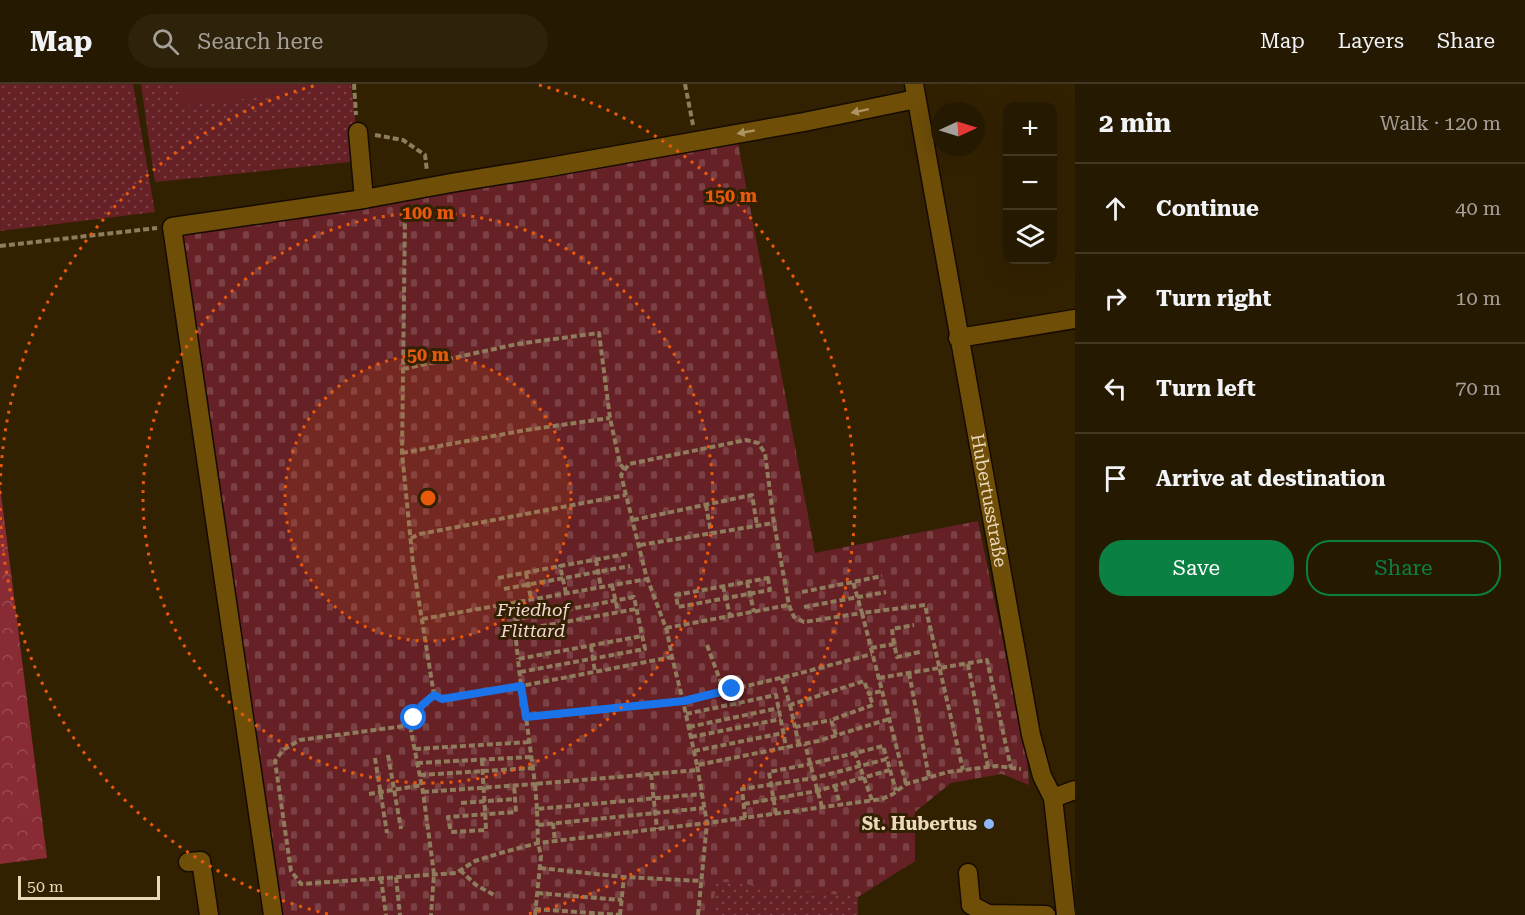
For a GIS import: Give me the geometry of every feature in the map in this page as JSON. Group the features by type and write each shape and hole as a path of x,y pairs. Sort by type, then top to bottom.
{"street":[{"path":"273,915 172,227 364,199 804,122 915,92"},
{"name":"Hubertusstraße","path":"915,92 1028,724 1042,776 1053,798 1066,915"},
{"path":"358,132 364,199"},
{"path":"958,338 1075,319"},
{"path":"1053,798 1075,790"},
{"path":"188,862 201,861 209,915"},
{"path":"968,873 971,905 980,910 988,914 1046,915"}],"path":[{"path":"354,84 358,132 403,140 425,155 430,187 405,217 402,453 413,564 434,695"},
{"path":"685,84 694,141"},
{"path":"0,246 172,227"},
{"path":"403,369 517,344 599,333 610,418 620,464 625,470"},
{"path":"402,453 525,430 610,418"},
{"path":"698,915 707,823 698,767 666,628 647,579 621,475 629,464 746,440 758,442 765,453 774,523 789,605 794,617 804,622 925,604 963,770"},
{"path":"411,538 420,534 626,495"},
{"path":"633,520 752,495 758,525"},
{"path":"706,505 711,533"},
{"path":"639,545 774,523"},
{"path":"498,578 627,554"},
{"path":"596,560 601,587"},
{"path":"560,566 566,593"},
{"path":"504,589 630,566"},
{"path":"526,573 531,599"},
{"path":"802,592 882,576"},
{"path":"768,578 770,590 678,607 676,595 747,582 768,578"},
{"path":"422,619 647,579"},
{"path":"747,582 754,612"},
{"path":"854,582 906,784"},
{"path":"612,585 618,612"},
{"path":"723,586 730,616"},
{"path":"804,607 886,592"},
{"path":"520,672 645,649 634,597 512,620 535,784 538,843 541,856 535,915"},
{"path":"666,628 789,605"},
{"path":"515,631 636,609"},
{"path":"914,625 892,629 894,644 897,657 920,652"},
{"path":"518,659 642,636"},
{"path":"871,648 894,644"},
{"path":"707,645 724,691"},
{"path":"591,646 595,672"},
{"path":"526,717 684,701 872,654"},
{"path":"434,695 442,699 672,657"},
{"path":"879,678 987,660 1011,768"},
{"path":"968,664 988,767"},
{"path":"909,673 928,777"},
{"path":"782,678 799,745"},
{"path":"790,705 864,681 873,705 831,720 795,727"},
{"path":"869,694 882,691"},
{"path":"431,915 434,874 422,785 411,731 414,718 422,705 434,695"},
{"path":"686,714 776,695 786,747"},
{"path":"689,726 778,708"},
{"path":"423,792 651,774 698,767 805,744 889,719"},
{"path":"691,737 781,720"},
{"path":"831,720 836,735"},
{"path":"412,725 300,740 283,750 275,761 291,871 301,884 456,873 475,861 538,843 882,799 906,784 948,772 996,766 1028,770 1042,776"},
{"path":"694,751 783,733"},
{"path":"415,748 529,742"},
{"path":"805,744 822,807"},
{"path":"776,814 769,772 883,746 896,791"},
{"path":"855,753 872,800"},
{"path":"388,755 401,829"},
{"path":"417,763 531,757"},
{"path":"375,758 387,833"},
{"path":"744,818 742,789 814,778 887,759"},
{"path":"482,760 484,788 484,802 485,814 486,830 451,832 448,817 485,814 516,812 514,785"},
{"path":"420,775 532,768"},
{"path":"744,804 817,791 890,770"},
{"path":"651,774 657,829"},
{"path":"369,794 422,785"},
{"path":"835,786 840,805"},
{"path":"537,809 702,794"},
{"path":"461,803 515,799"},
{"path":"538,825 704,808"},
{"path":"553,823 555,842"},
{"path":"540,867 624,877 701,880"},
{"path":"460,870 476,885 494,895"},
{"path":"396,877 400,915"},
{"path":"536,909 621,915 624,877"},
{"path":"381,878 386,915"},
{"path":"537,893 622,900"}],"green space":[{"path":"0,84 133,84 155,212 0,231"},
{"path":"141,84 351,84 360,161 155,182"},
{"path":"177,84 337,84 337,87 180,107"},
{"name":"Friedhof Flittard","path":"737,138 815,553 978,521 1027,758 1029,785 1002,774 951,783 915,812 915,861 858,897 716,881 713,915 283,915 180,233"},
{"path":"0,486 47,858 0,864"},
{"path":"716,880 858,897 858,915 713,915"}],"place":[{"name":"St. Hubertus","path":"989,824"}],"route":[{"path":"414,718 422,705 434,695 442,699 521,686 526,717 684,701 732,689"}]}
